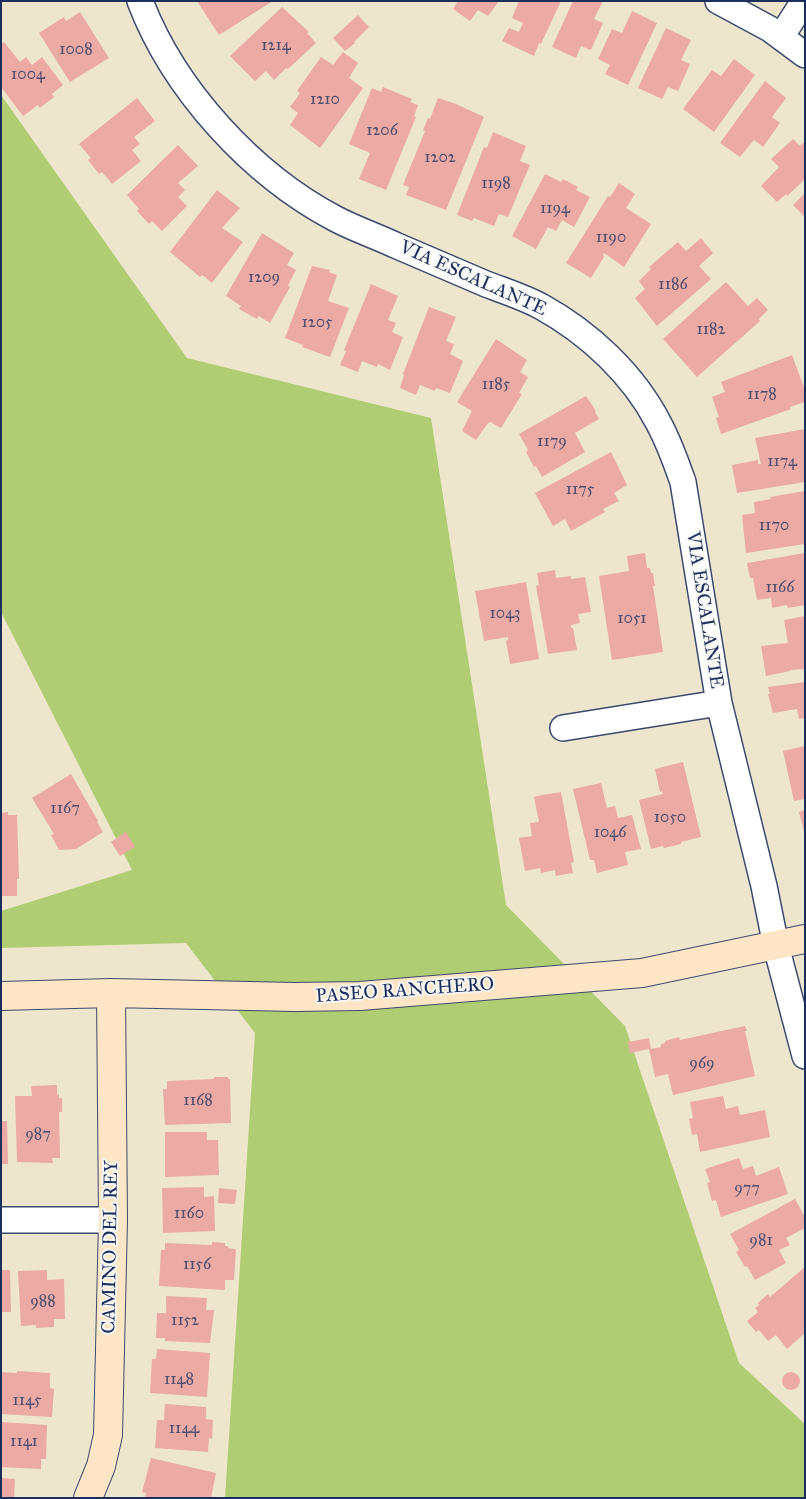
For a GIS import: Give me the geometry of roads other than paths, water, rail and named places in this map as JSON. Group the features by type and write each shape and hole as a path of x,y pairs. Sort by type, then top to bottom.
{"main road":[{"name":"PASEO RANCHERO","path":"1,996 111,994 295,997 360,996 642,973 805,939"},
{"name":"CAMINO DEL REY","path":"88,1498 101,1466 108,1435 114,1220 111,994"}],"street":[{"name":"VIA ESCALANTE","path":"140,1 159,41 177,72 198,101 237,145 272,176 302,198 337,219 541,306 577,330 599,348 619,368 640,394 658,421 672,451 683,482 719,703 764,886 776,946 805,1056"},
{"path":"718,1 770,29 805,55"},
{"path":"781,37 804,1"},
{"path":"563,728 719,703"},
{"path":"1,1220 114,1220"}]}
